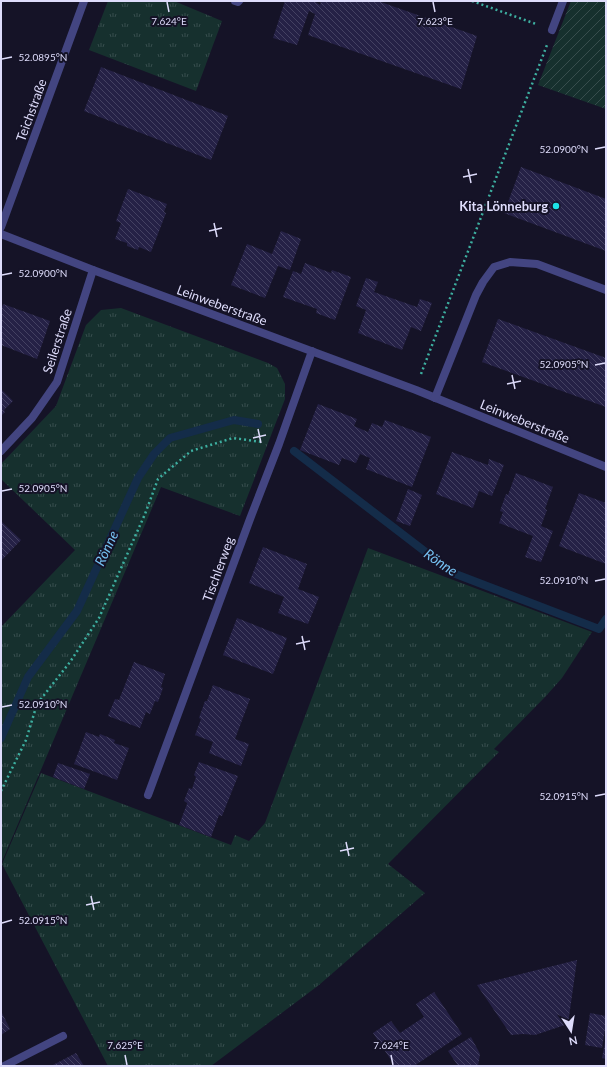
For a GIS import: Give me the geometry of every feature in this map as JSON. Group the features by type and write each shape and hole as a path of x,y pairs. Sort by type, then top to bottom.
{"street":[{"name":"Teichstraße","path":"1,227 84,1"},
{"path":"235,1 239,1"},
{"path":"552,30 563,1"},
{"name":"Leinweberstraße","path":"1,234 93,270 416,390 606,468"},
{"path":"435,398 476,295 494,267 510,262 537,264 606,290"},
{"name":"Seilerstraße","path":"1,451 32,418 57,382 93,270"},
{"name":"Tischlerweg","path":"148,795 247,526 279,444 312,351"},
{"path":"4,1066 63,1036"}],"path":[{"path":"416,390 552,30 472,1"},
{"path":"1,791 26,740 37,704 70,662 98,618 145,514 158,479 191,451 233,438 279,444"}],"green space":[{"path":"108,1 174,1 222,21 196,91 89,50"},
{"path":"571,1 606,1 606,109 538,85"},
{"path":"121,308 268,363 277,368 285,384 285,399 240,516 161,487 1,864 1,627 75,550 1,479 1,464 56,406 86,325 101,310"},
{"path":"368,548 592,632 562,678 494,749 499,752 388,864 425,893 319,985 211,1066 108,1066 2,864 41,773 231,845 235,835 249,841 265,823"}],"building":[{"path":"285,1 314,1 320,5 321,1 378,1 477,36 461,89 308,35 315,14 309,11 297,45 273,38"},
{"path":"101,67 228,116 211,160 84,111"},
{"name":"Kita Lönneburg","path":"521,167 606,199 606,251 504,213"},
{"path":"128,189 167,204 164,212 166,213 151,252 139,247 138,250 127,246 127,243 115,239 121,223 116,221"},
{"path":"281,231 301,239 290,270 278,266 265,298 231,285 247,244 272,254"},
{"path":"305,263 331,273 332,270 351,277 335,320 316,313 317,309 283,297 293,271 301,274"},
{"path":"366,278 378,282 374,292 417,307 420,299 432,303 421,331 411,327 402,350 358,333 366,310 356,306"},
{"path":"3,304 50,321 37,359 1,345 1,310"},
{"path":"498,319 606,358 606,407 482,362"},
{"path":"1,389 13,401 4,410 5,412 1,416"},
{"path":"318,404 357,419 354,426 368,432 372,423 382,427 385,420 431,437 412,487 366,469 370,458 360,454 356,463 342,458 339,465 300,450"},
{"path":"452,452 488,465 489,459 504,465 492,496 479,491 473,508 436,494"},
{"path":"516,473 553,487 541,526 553,531 541,562 525,557 533,536 499,523 503,512 500,511"},
{"path":"408,489 422,495 410,526 396,521"},
{"path":"579,493 606,503 606,564 559,546"},
{"path":"1,521 21,540 1,561"},
{"path":"263,547 307,564 298,589 319,597 308,624 278,613 284,597 249,583"},
{"path":"237,618 287,638 273,674 223,655"},
{"path":"134,662 165,674 161,687 163,688 158,702 155,701 150,714 146,712 140,728 108,716 115,699 119,700"},
{"path":"213,685 250,699 235,739 249,744 241,766 209,753 213,742 195,735 201,719 199,718 205,701 207,701"},
{"path":"86,732 99,737 100,734 115,740 114,743 129,748 117,780 74,764"},
{"path":"199,762 238,776 222,816 219,815 211,837 179,825 187,804 184,801 189,788 192,789 196,777 194,775"},
{"path":"58,763 90,774 84,789 53,777"},
{"path":"577,960 568,1024 535,1035 511,1035 477,985"},
{"path":"434,992 462,1034 414,1066 395,1066 373,1033 391,1021 400,1033 424,1017 416,1004"},
{"path":"1,1011 10,1029 1,1035"},
{"path":"590,1013 606,1016 602,1048 585,1045"},
{"path":"471,1037 480,1054 478,1066 458,1066 448,1051"},
{"path":"606,1042 606,1059 602,1058"},
{"path":"76,1053 84,1066 51,1066"}],"waterway":[{"name":"Rönne","path":"1,738 28,677 77,611 138,478 154,454 170,438 234,420 258,424"},
{"name":"Rönne","path":"294,451 453,573 599,629 606,619"}],"place":[{"name":"Kita Lönneburg","path":"556,206"}]}
